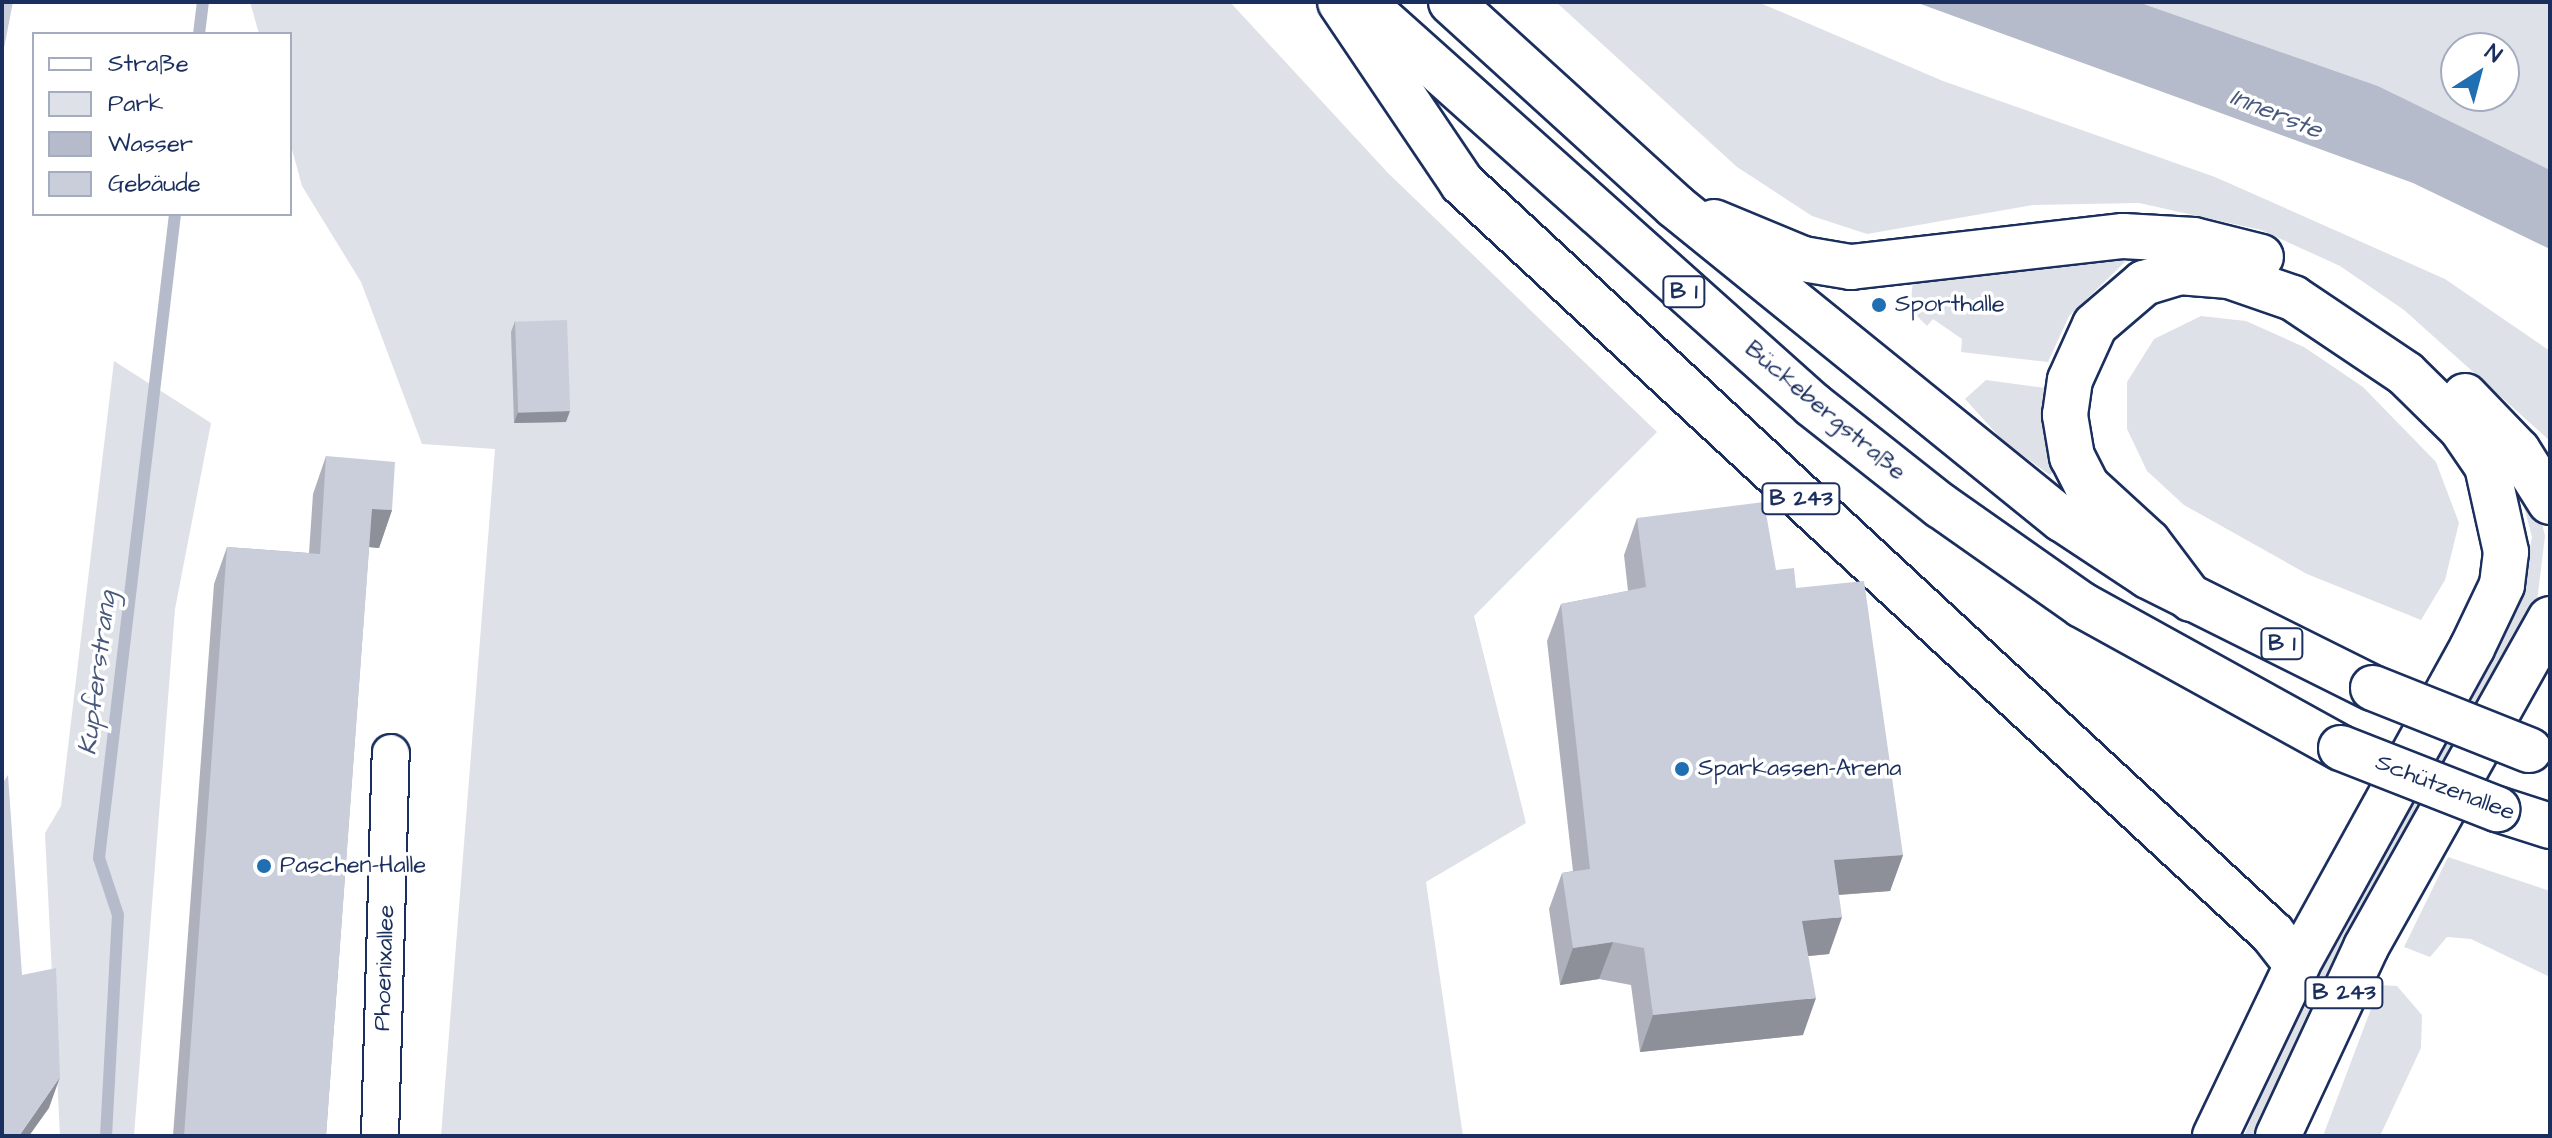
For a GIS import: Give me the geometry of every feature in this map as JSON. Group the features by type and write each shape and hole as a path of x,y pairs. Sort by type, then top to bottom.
{"highway":[{"name":"B 243","path":"1340,2 1462,183 2272,933 2297,965 2215,1136"},
{"name":"Bückebergstraße","path":"1362,2 1813,405 1941,506 2082,605 2341,748"},
{"name":"B 1","path":"1451,2 1675,206 2050,510 2191,599 2373,688 2540,753"},
{"path":"1675,206 1803,259 1851,267 2092,237 2236,248 2323,286 2395,333 2518,451 2550,502"},
{"path":"2191,599 2148,542 2087,486 2072,457 2065,415 2070,380 2095,325 2144,283 2179,272 2273,290 2384,356 2461,428 2487,466 2502,510 2506,571 2494,605 2297,965"},
{"name":"B 243","path":"2278,1136 2373,934 2550,619"},
{"name":"Schützenallee","path":"2341,748 2497,809 2550,826"}],"street":[{"name":"Phoenixallee","path":"380,1136 391,753"}],"green space":[{"path":"250,2 1230,2 1388,173 1657,432 1474,616 1526,823 1426,882 1463,1136 441,1136 495,449 422,444 361,282 302,186 292,149 292,32 258,32"},
{"path":"1556,2 1758,2 1943,81 2215,177 2445,279 2550,351 2550,441 2404,310 2340,266 2261,230 2139,203 2033,205 1867,234 1812,216 1737,167"},
{"path":"2138,2 2550,2 2550,170 2378,86"},
{"path":"2115,252 2125,262 2069,316 2048,362 1961,352 1962,339 1933,319 1927,326 1910,309 1913,280"},
{"path":"2201,316 2246,321 2304,347 2363,387 2436,462 2459,523 2445,580 2421,620 2307,574 2184,505 2147,471 2127,429 2127,382 2154,339"},
{"path":"114,361 211,423 175,609 134,1136 60,1136 45,833 61,806"},
{"path":"1986,380 2046,388 2056,468 2050,475 2005,443 1965,399"},
{"path":"2517,480 2538,505 2545,536 2535,618 2263,1136 2244,1136 2286,1032 2518,609 2532,537"},
{"path":"2448,857 2550,891 2550,977 2471,939 2447,937 2430,957 2404,947"},
{"path":"2380,985 2397,986 2422,1015 2421,1048 2380,1136 2323,1136"}],"water":[{"name":"Innerste","path":"1915,2 2138,2 2378,86 2550,170 2550,249 2413,183"}],"building":[{"path":"2,2 13,2 2,58"},
{"path":"567,320 570,411 518,413 515,322"},
{"name":"Paschen-Halle","path":"326,456 395,462 392,510 372,509 326,1136 184,1136 227,547 320,554"},
{"name":"Sparkassen-Arena","path":"1764,502 1776,570 1794,568 1796,588 1864,581 1903,855 1834,860 1842,917 1802,921 1816,998 1653,1015 1644,948 1613,942 1573,948 1562,873 1590,869 1561,604 1646,587 1637,518"},
{"path":"8,775 22,975 56,968 60,1077 19,1136 2,1136 2,784"}],"waterway":[{"name":"Kupferstrang","path":"199,32 203,2"},
{"name":"Kupferstrang","path":"106,1136 118,915 99,858 175,216"}],"place":[{"name":"Sporthalle","path":"1879,305"},
{"name":"Sparkassen-Arena","path":"1682,769"},
{"name":"Paschen-Halle","path":"264,866"}]}
